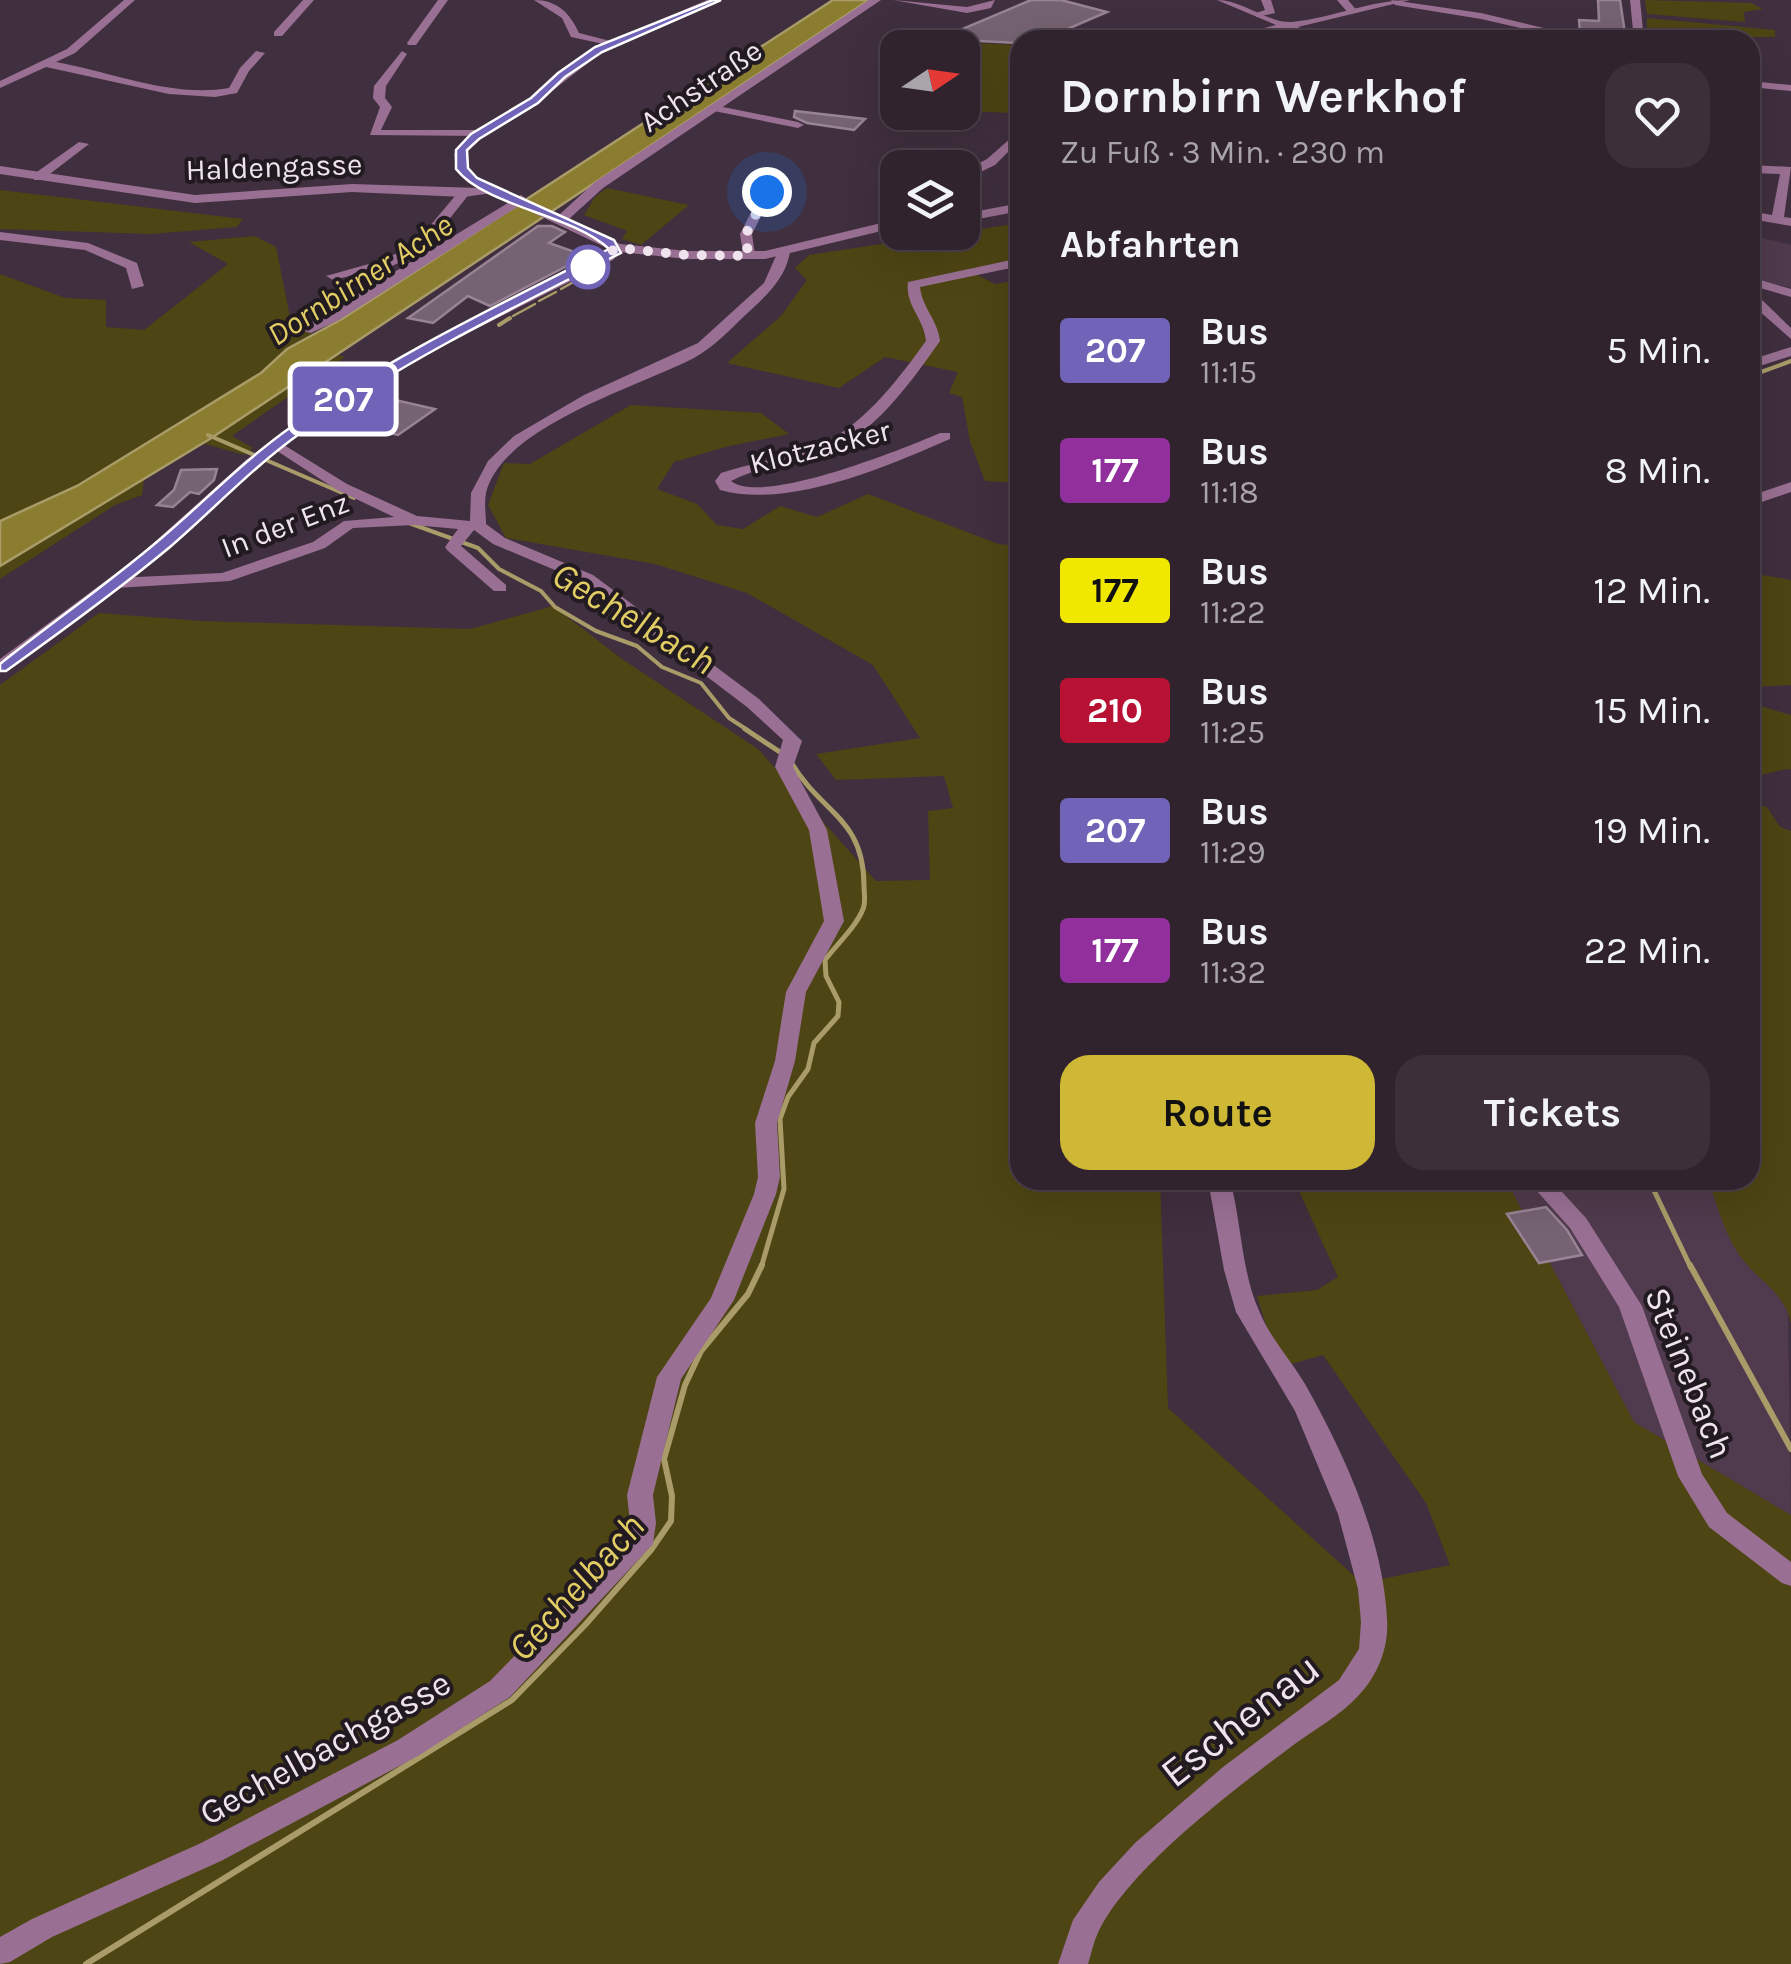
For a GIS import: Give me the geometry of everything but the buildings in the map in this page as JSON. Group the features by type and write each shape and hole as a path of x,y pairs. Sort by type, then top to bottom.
{"street":[{"path":"1,84 85,42 130,0"},
{"path":"278,34 310,0"},
{"path":"412,43 444,0"},
{"path":"539,0 566,16 575,35 613,42"},
{"path":"716,0 613,42 575,65 534,100 479,134 462,150 460,162 469,178 617,248 748,256 784,252 880,228"},
{"name":"Achstraße","path":"556,217 570,214 584,195 598,185 876,0"},
{"path":"898,0 972,10 987,6 990,0"},
{"path":"1222,0 1297,30"},
{"path":"1260,16 1271,12 1266,0"},
{"path":"1342,0 1352,12"},
{"path":"1635,0 1638,30"},
{"path":"1274,30 1400,1 1542,30"},
{"path":"47,64 176,90 230,93 260,53"},
{"path":"402,54 380,86 379,98 386,106 374,133 479,134"},
{"path":"1760,85 1791,88"},
{"path":"713,108 798,125"},
{"path":"38,177 84,144"},
{"path":"980,168 1010,144"},
{"name":"Haldengasse","path":"0,170 196,200 360,188 464,193 492,189"},
{"path":"1760,170 1788,172 1784,220"},
{"path":"748,256 746,234 767,192"},
{"path":"333,276 401,259 424,240 464,193"},
{"path":"306,330 334,318 520,199"},
{"path":"980,215 1010,209"},
{"path":"0,238 88,248 113,256 132,266 137,286"},
{"path":"424,240 450,242"},
{"path":"0,668 116,583 265,452 428,347 608,257 617,248"},
{"path":"500,588 453,547 465,533 494,462 562,412 689,355 719,335 769,286 784,252"},
{"name":"Klotzacker","path":"945,436 882,464 764,492 738,494 723,482 726,476 832,444 867,418 907,377 933,341 929,321 912,295 913,285 1010,264"},
{"path":"1760,287 1791,293"},
{"path":"1760,306 1787,332"},
{"path":"1760,323 1787,332"},
{"path":"1760,362 1791,351"},
{"name":"In der Enz","path":"265,452 407,521 465,533"},
{"path":"1760,498 1791,487"},
{"name":"In der Enz","path":"116,583 224,578 319,545 341,526 407,521"},
{"name":"Gechelbachgasse","path":"0,1953 42,1928 211,1852 276,1818 408,1748 500,1690 640,1544 640,1495 669,1377 722,1300 765,1194 770,1177 766,1123 785,1061 796,992 834,921 818,830 786,760 793,741 772,719 594,583 500,541 465,533"},
{"name":"Eschenau","path":"1073,1964 1074,1949 1099,1907 1160,1833 1349,1688 1366,1666 1372,1647 1374,1614 1339,1477 1294,1387 1258,1334 1244,1302 1231,1256 1221,1190"},
{"name":"Steinebach","path":"1547,1190 1578,1223 1630,1306 1690,1476 1718,1520 1791,1576"}],"shaded area":[{"name":"Dornbirner Ache","path":"833,0 869,0 213,437 0,566 0,521 77,486 261,373 287,349 342,319"},
{"path":"1645,0 1751,3 1763,9 1744,12 1745,22 1647,14"},
{"path":"1647,18 1775,30 1775,37 1760,37 1760,30 1647,30"},
{"path":"980,43 1010,45 1010,113 980,112"},
{"path":"607,188 689,205 641,245 622,239 627,231 584,215 595,197"},
{"path":"0,190 243,219 237,227 151,234 0,229"},
{"path":"1010,225 1010,263 974,273 995,284 1010,282 1010,482 985,481 970,441 962,397 949,393 958,372 885,357 839,388 727,363 781,316 807,280 795,268 809,255 880,244 880,250 980,250 980,229"},
{"path":"255,236 276,247 292,327 313,333 287,349 261,373 77,486 0,521 0,274 65,298 106,300 106,327 144,330 228,264 189,242"},
{"path":"1760,237 1791,245 1791,288 1760,280"},
{"path":"334,354 345,357 232,436 253,448 244,455 202,443"},
{"path":"631,405 761,413 789,434 674,462 657,489 697,504 717,525 743,529 780,506 817,517 868,494 998,544 1010,545 1010,1190 1160,1190 1168,1408 1362,1583 1450,1565 1426,1503 1323,1355 1291,1364 1268,1332 1257,1296 1317,1290 1338,1277 1299,1190 1511,1190 1634,1422 1791,1515 1791,1964 0,1964 0,685 99,613 201,621 470,629 553,606 622,659 758,749 876,881 930,880 928,811 953,808 944,776 836,780 816,754 920,738 873,665 747,593 655,564 506,538 488,505 504,463 530,464"},
{"path":"144,480 142,495 115,505 0,579 0,566"},
{"path":"1760,575 1791,580 1791,685 1760,687"},
{"path":"1760,706 1791,715 1791,769 1760,774"},
{"path":"1760,806 1767,807 1780,827 1791,831 1791,1324 1784,1304 1744,1261 1712,1190 1760,1190"},
{"path":"1511,1190 1712,1190 1744,1261 1771,1284 1788,1311 1791,1515 1634,1422"}],"waterway":[{"path":"580,278 599,267"},
{"path":"561,289 577,280"},
{"path":"539,301 556,292"},
{"path":"513,316 535,304"},
{"path":"499,325 510,318"},
{"name":"Steinebach","path":"1760,372 1791,361"},
{"name":"Gechelbach","path":"208,435 354,498"},
{"name":"Gechelbach","path":"409,523 478,548 499,569 541,591 555,607 596,631 637,646 662,667 701,683 729,718 749,731"},
{"name":"Gechelbach","path":"745,729 783,754"},
{"name":"Gechelbach","path":"762,1266 784,1189 780,1119 788,1097 808,1069 814,1043 838,1016 839,1002 826,976 825,960 856,922 865,901 857,845 849,830 791,762"},
{"name":"Steinebach","path":"1654,1190 1691,1268"},
{"name":"Steinebach","path":"1690,1265 1791,1449"},
{"name":"Gechelbach","path":"86,1964 512,1700 585,1625 651,1550 671,1521 672,1496 664,1459 685,1385 701,1351 748,1294 762,1266"}],"bus line":[{"name":"207","path":"0,667 94,601 256,460 300,427 442,339 616,250 609,242 472,181 462,169 460,154 475,136 534,100 598,50 716,0"}],"route":[{"path":"588,267 585,268 617,248 662,254 748,256 746,234 767,192"}]}
